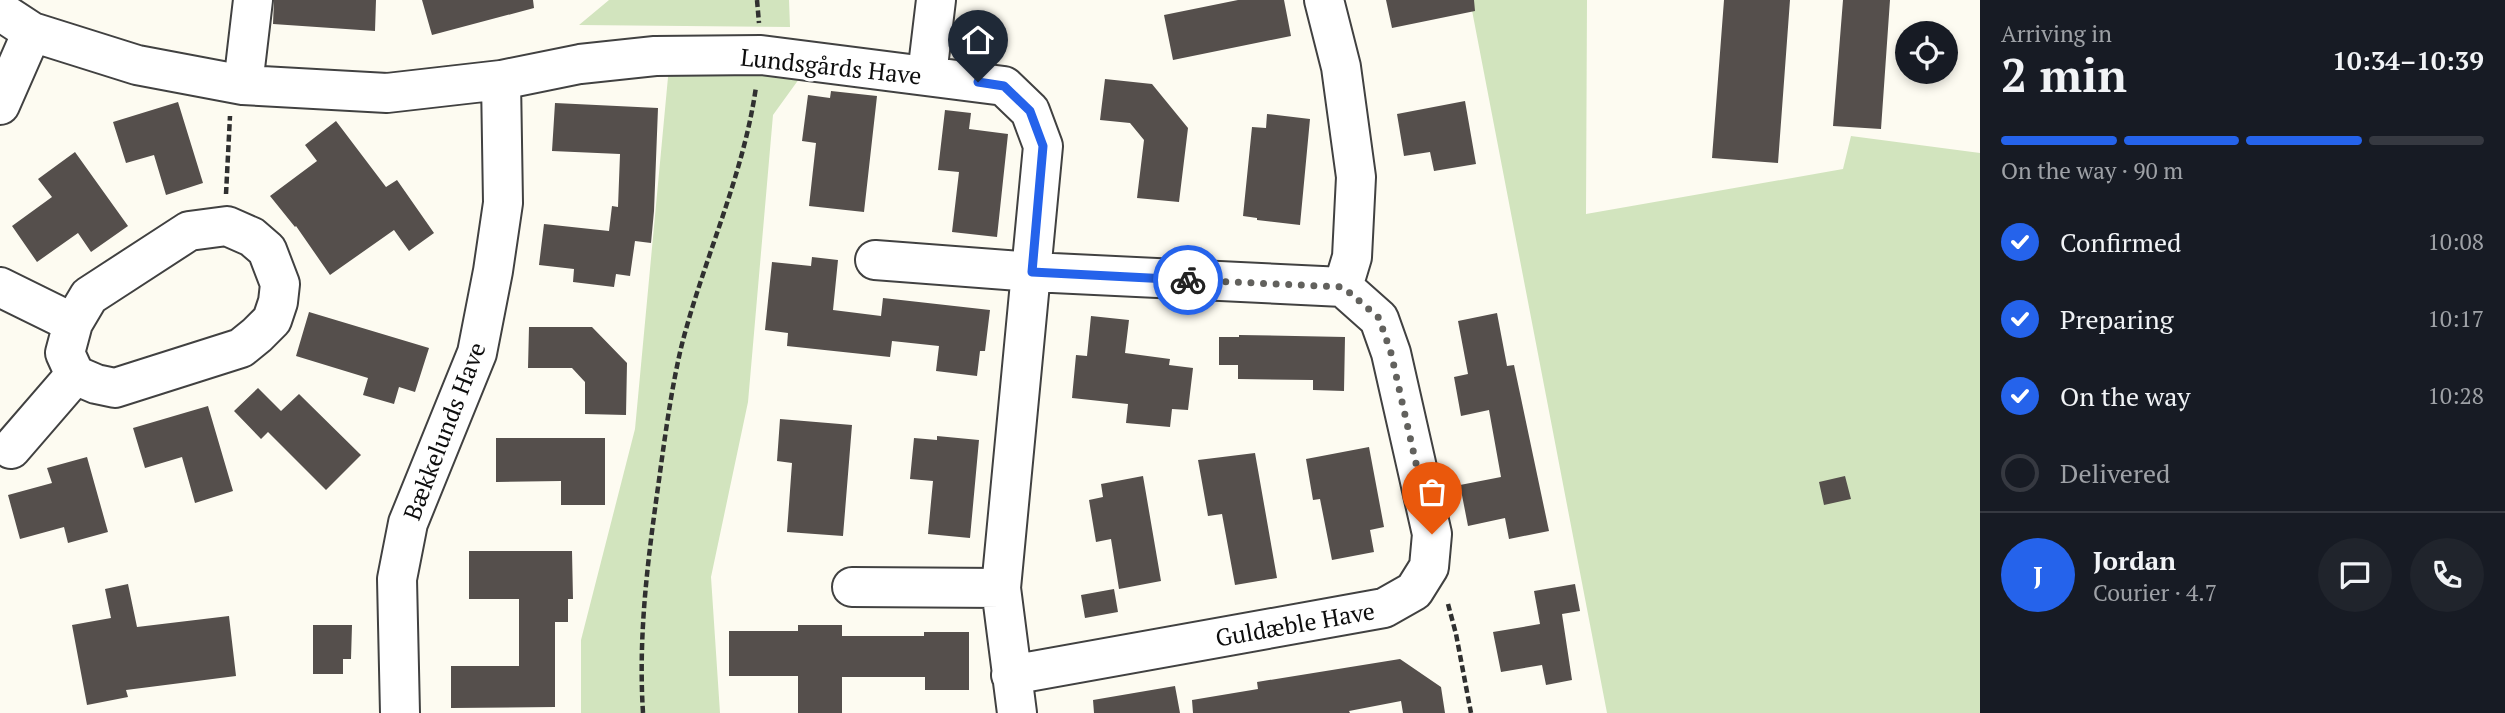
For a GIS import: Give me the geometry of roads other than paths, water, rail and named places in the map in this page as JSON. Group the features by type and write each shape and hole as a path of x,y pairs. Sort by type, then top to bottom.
{"street":[{"path":"238,84 253,0"},
{"path":"927,75 936,0"},
{"path":"875,260 1032,272 1343,287 1352,257 1356,177 1340,67 1324,0"},
{"path":"0,11 32,32 137,65 238,84 387,93 501,80"},
{"path":"0,105 32,32"},
{"name":"Lundsgårds Have","path":"501,80 579,64 655,56 761,55 1004,86 1030,111 1043,146 1001,588 1017,713"},
{"name":"Bækkelunds Have","path":"400,713 397,579 408,523 477,353 503,203 501,80"},
{"path":"225,226 252,237 267,250 281,284 272,320 241,348 115,388 75,375 65,353 73,323 89,296 189,231 225,226"},
{"path":"0,287 73,323"},
{"name":"Guldæble Have","path":"1011,675 1384,608 1414,591 1429,567 1432,534 1391,353 1379,318 1343,287"},
{"path":"11,449 75,375"},
{"path":"852,587 1001,588"}]}
